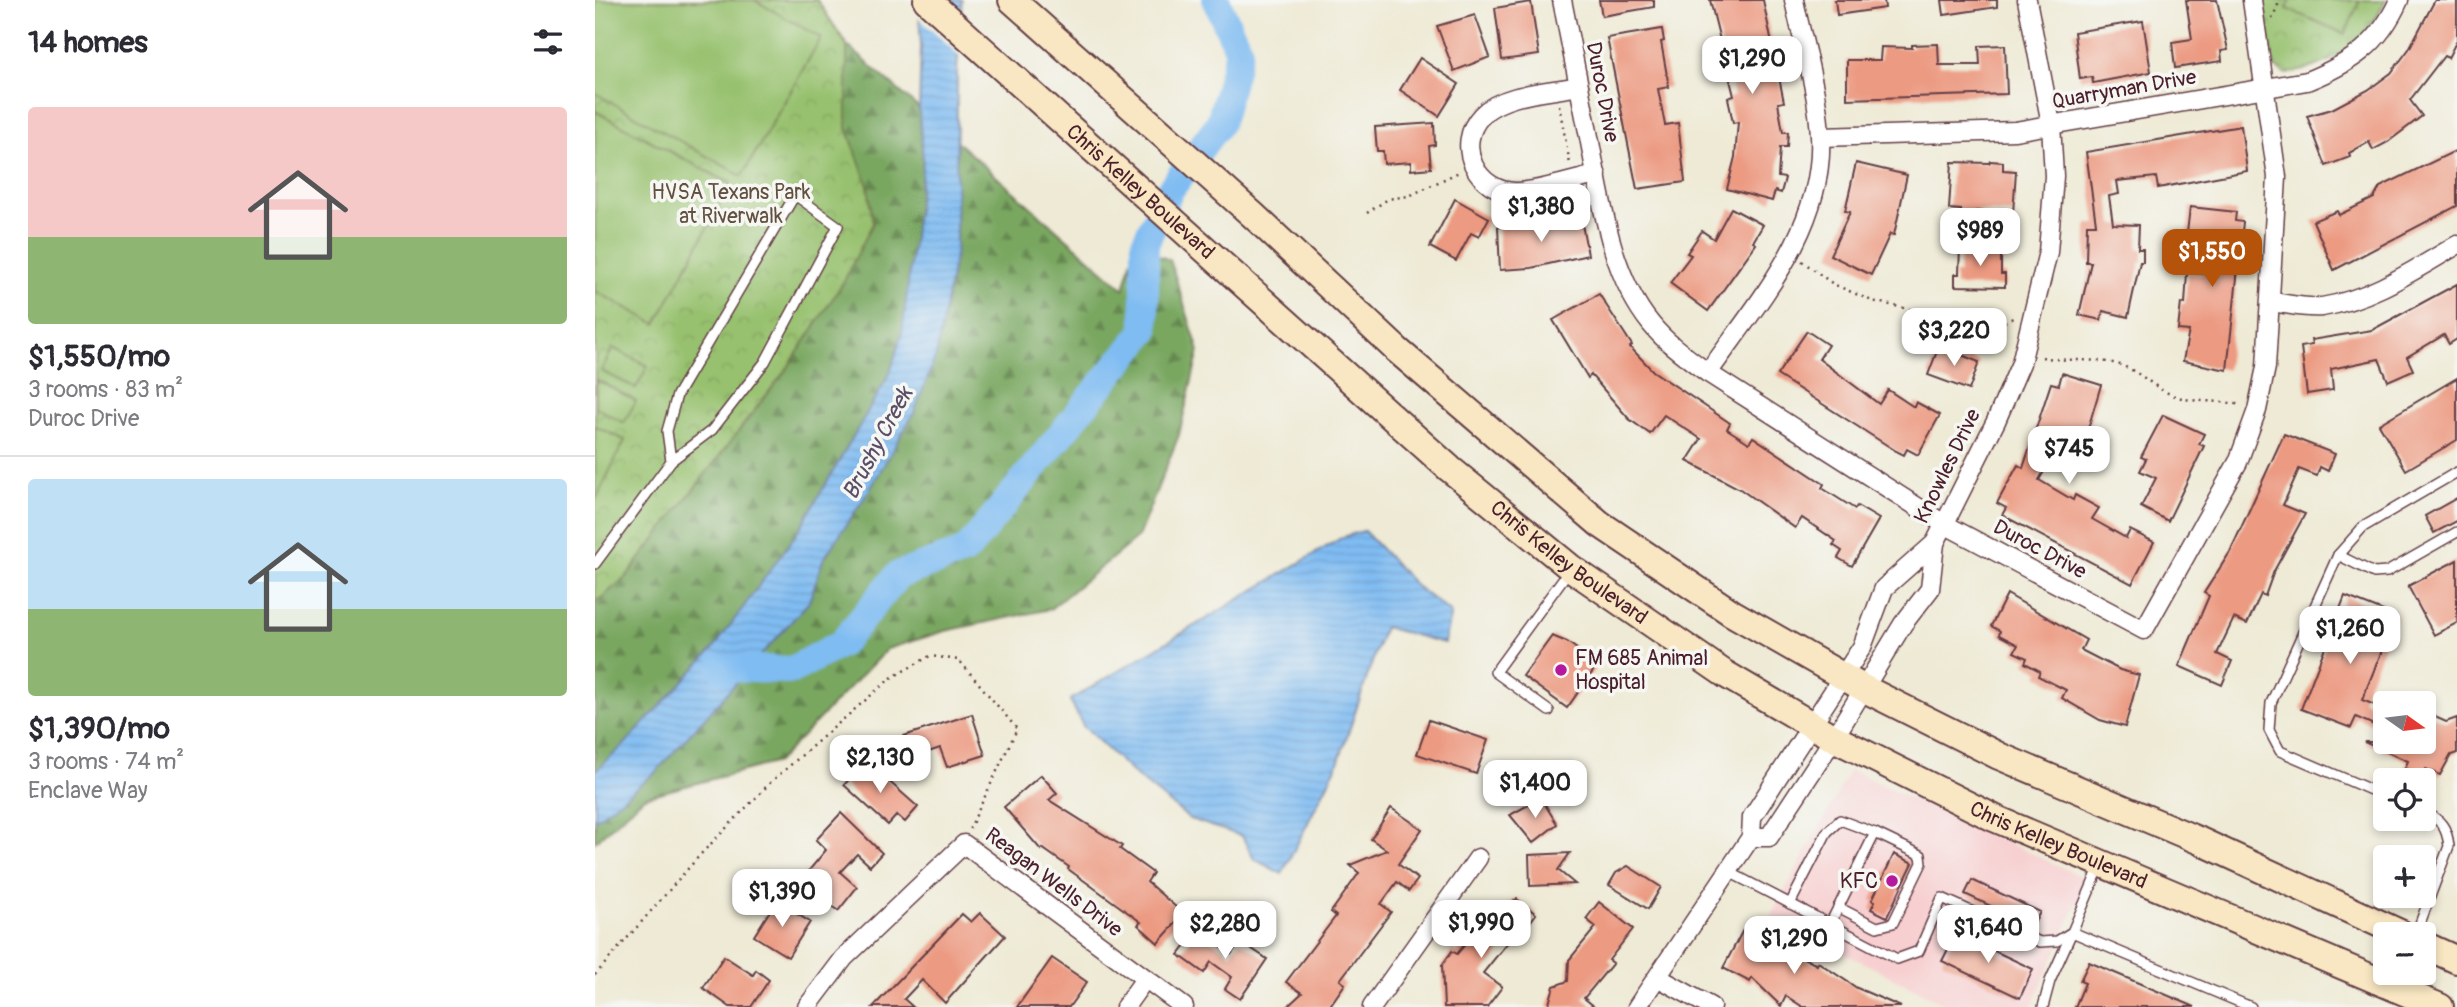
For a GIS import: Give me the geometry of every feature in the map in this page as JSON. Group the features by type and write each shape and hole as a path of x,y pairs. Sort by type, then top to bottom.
{"main road":[{"name":"Chris Kelley Boulevard","path":"927,0 1450,469 1571,568 1725,674 1823,732 1994,818 2403,1000 2440,1007"},
{"path":"1012,0 1254,216 1397,350 1600,524 1732,613 1855,683 1999,756 2200,841 2376,922"},
{"path":"2436,950 2457,960"}],"street":[{"name":"Duroc Drive","path":"1562,0 1597,175 1617,257 1632,296 1651,325 1677,351 1708,373 1944,524 2144,631 2238,463 2256,410 2266,367 2272,302 2277,177 2252,0"},
{"path":"1708,373 1786,260 1812,203 1821,137 1794,0"},
{"name":"Knowles Drive","path":"1751,836 1769,837 1823,732 1855,683 1930,589 1935,543 2016,374 2037,305 2048,252 2053,188 2050,124 2027,0"},
{"name":"Quarryman Drive","path":"1821,137 2015,131 2307,81 2345,66 2375,40 2399,0"},
{"path":"1579,86 1500,102 1481,116 1471,134 1469,154 1477,173 1491,187 1517,192 1597,175"},
{"path":"2272,302 2319,307 2353,299 2387,286 2457,245"},
{"name":"Knowles Drive","path":"1637,1007 1659,978 1751,836 1752,817 1823,732 1855,683 1862,647 1884,588 1935,543"},
{"path":"807,1007 844,958 964,844"},
{"name":"Reagan Wells Drive","path":"964,844 1184,1007"},
{"path":"1372,1007 1478,858"},
{"path":"1659,978 1711,1007"},
{"path":"1125,1007 1145,979"}],"lane":[{"path":"595,564 671,461 712,430 765,362 838,226 796,195 677,395 667,431 671,461"},
{"path":"2373,791 2280,751 2269,730 2271,702 2337,555 2364,527 2457,472"},
{"path":"2337,555 2374,573 2388,572 2457,532"},
{"path":"1549,711 1495,671 1571,568"},
{"path":"2420,922 2449,846 2448,833 2442,822 2436,819"},
{"path":"1790,904 1827,832 1840,820 1921,855 1922,863 1893,923 1877,927 1838,908"},
{"path":"1830,924 1875,833"},
{"path":"2043,1007 2050,981 2101,864"},
{"path":"1729,872 1896,959 1919,951 1943,898 2040,942 2057,941 2072,932"},
{"path":"2072,932 2251,1007"}],"path":[{"path":"2272,20 2280,0"},
{"path":"1558,102 1571,168"},
{"path":"1367,213 1388,199 1409,196 1459,172"},
{"path":"1802,261 1833,284 1871,301 1913,310 1952,334 1975,335 2013,318"},
{"path":"2042,357 2116,364 2130,368 2172,395 2191,401 2240,405"},
{"path":"595,975 700,855 772,781 891,678 930,656 959,660 1017,729 964,844"}],"shaded area":[{"path":"1850,770 2087,879 2032,1007 1951,1007 1771,916"}],"green space":[{"name":"HVSA Texans Park at Riverwalk","path":"595,0 817,0 847,45 847,128 868,186 873,223 844,281 788,367 625,578 595,603"},
{"path":"595,0 754,0 821,38 742,176 595,93"},
{"path":"2262,0 2386,0 2368,29 2346,50 2319,65 2286,74 2275,67"},
{"path":"2291,0 2360,0 2345,34 2287,9"},
{"path":"847,45 1124,289 1135,247 1170,260 1199,351 1179,435 1138,537 1050,609 945,631 887,649 777,762 644,797 595,842 595,603 625,578 788,367 844,281 868,186 847,128"},
{"path":"595,111 731,184 656,324 595,291"},
{"path":"613,348 648,366 636,388 601,371"},
{"path":"597,380 636,401 624,423 595,407"},
{"path":"595,426 625,440 595,501"}],"water":[{"name":"Brushy Creek","path":"918,0 962,0 957,72 956,250 936,356 914,413 869,491 823,560 809,602 655,773 595,820 595,771 625,744 713,649 799,530 890,373 902,333 923,160 919,112 921,45"},
{"path":"1364,531 1417,587 1451,613 1444,643 1384,627 1338,763 1282,874 1254,859 1242,836 1190,819 1136,776 1083,726 1070,700 1343,537"}],"pier":[{"path":"915,0 949,0 964,14 962,58 916,16"}],"building":[{"path":"1599,0 1654,0 1654,7 1602,16"},
{"path":"1710,0 1763,0 1784,102 1778,103 1783,132 1788,132 1787,147 1780,147 1778,177 1785,178 1781,193 1775,191 1772,201 1727,189 1735,157 1738,122 1733,123 1728,98 1734,96"},
{"path":"1835,0 1884,0 1885,8 1837,15"},
{"path":"1942,0 1997,0 1997,7 1944,15"},
{"path":"2186,0 2217,0 2228,50 2221,51 2222,61 2175,68 2172,42 2192,39"},
{"path":"2435,0 2457,0 2457,40 2448,58 2444,56 2410,100 2422,116 2373,150 2369,142 2349,153 2350,157 2326,166 2307,116 2332,109 2368,90 2391,73 2409,49"},
{"path":"1531,2 1539,55 1502,60 1495,8"},
{"path":"1475,15 1490,57 1454,71 1437,26"},
{"path":"2143,21 2151,72 2093,83 2092,77 2080,79 2074,32"},
{"path":"1662,29 1664,41 1661,42 1669,87 1658,89 1665,125 1678,123 1685,182 1637,189 1607,38"},
{"path":"1938,44 1939,65 1980,65 1979,46 2005,45 2007,94 1847,99 1847,60 1880,60 1881,47 1912,48 1912,45"},
{"path":"1420,58 1459,84 1439,116 1400,90"},
{"path":"1434,123 1435,145 1429,146 1431,168 1411,170 1411,162 1384,164 1383,151 1377,151 1375,127"},
{"path":"2241,126 2247,171 2158,188 2156,177 2117,181 2119,194 2109,196 2113,224 2139,225 2138,249 2143,249 2143,262 2140,262 2128,317 2103,311 2101,320 2079,315 2091,262 2086,262 2087,224 2096,224 2086,152"},
{"path":"2457,150 2457,206 2334,270 2313,221 2337,211 2339,215 2374,198 2380,187"},
{"path":"1952,162 2003,162 2003,170 2016,171 2013,213 1976,211 1976,218 1961,217 1961,210 1949,209"},
{"path":"1856,163 1907,175 1894,235 1890,234 1871,275 1830,255 1850,212 1845,211"},
{"path":"1455,199 1489,218 1479,237 1471,233 1456,261 1430,247"},
{"path":"2190,207 2236,212 2235,221 2243,222 2227,370 2183,361 2189,331 2178,330 2181,303 2185,304 2187,273 2203,274 2205,235 2187,233"},
{"path":"1731,208 1763,225 1753,242 1756,244 1708,311 1670,283 1691,255 1687,253 1702,231 1714,239"},
{"path":"1580,214 1588,255 1531,268 1500,270 1498,227 1542,224"},
{"path":"1960,247 2001,249 2001,274 2005,274 2005,287 1955,286 1955,274 1959,274"},
{"path":"2457,284 2457,339 2449,344 2444,335 2407,357 2413,370 2388,381 2379,359 2331,369 2333,390 2307,394 2301,347 2312,345 2311,340 2372,330"},
{"path":"1599,294 1632,345 1630,347 1653,371 1730,423 1727,429 1749,443 1753,437 1824,484 1822,488 1855,509 1857,506 1879,519 1852,566 1838,558 1842,551 1833,545 1836,541 1802,518 1795,528 1740,489 1687,461 1701,439 1664,415 1650,434 1629,419 1591,375 1588,378 1553,320"},
{"path":"1807,331 1828,345 1819,359 1879,404 1888,390 1914,407 1916,402 1940,415 1918,455 1907,449 1904,455 1896,451 1777,375"},
{"path":"1939,346 1979,362 1969,390 1928,375"},
{"path":"2062,373 2101,385 2087,432 2093,434 2080,469 2051,459 2039,480 2073,500 2075,495 2099,508 2092,519 2126,538 2130,530 2154,542 2132,584 2002,515 2006,508 1997,503 2018,465 2023,468 2051,383 2059,385"},
{"path":"2457,378 2457,440 2406,470 2379,424"},
{"path":"2163,415 2204,434 2199,444 2204,446 2168,521 2141,507 2156,478 2140,471 2146,459 2141,457"},
{"path":"2284,434 2335,454 2328,471 2320,467 2317,476 2299,469 2283,505 2305,514 2274,571 2265,596 2261,594 2247,624 2234,618 2217,654 2232,661 2222,685 2179,666 2209,596 2204,593 2230,552"},
{"path":"2457,498 2457,521 2434,533 2425,516"},
{"path":"2457,560 2457,623 2434,635 2408,586"},
{"path":"2007,594 2086,640 2081,650 2120,670 2139,675 2125,727 2100,720 2062,698 2066,690 2038,676 2040,671 2025,663 2027,658 2014,652 2018,645 1999,635 2000,631 1991,626"},
{"path":"2345,596 2396,616 2362,700 2373,704 2373,725 2356,717 2351,728 2301,709"},
{"name":"FM 685 Animal Hospital","path":"1552,636 1567,642 1598,664 1567,708 1523,676"},
{"path":"972,714 985,755 947,767 940,748 911,758 904,736"},
{"path":"2436,717 2446,722 2457,718 2457,753 2451,755 2440,775 2436,773 2436,768 2405,768 2408,761 2392,754 2436,754"},
{"path":"1429,720 1488,740 1476,774 1417,754"},
{"path":"866,761 918,807 905,822 897,815 888,825 844,785"},
{"path":"1041,775 1057,793 1049,800 1122,846 1120,849 1153,873 1147,882 1184,914 1158,943 1138,925 1141,922 1068,869 1069,867 1042,848 1041,850 1004,807"},
{"path":"1541,798 1557,824 1533,843 1510,815"},
{"path":"1391,808 1422,829 1398,864 1418,879 1409,891 1397,882 1381,904 1391,912 1340,980 1345,984 1329,1007 1287,1007 1302,993 1286,982 1336,916 1331,912 1359,873 1350,865 1387,850 1371,839"},
{"path":"841,813 882,853 870,866 857,854 840,872 857,887 838,911 801,880 826,850 816,840"},
{"path":"1570,853 1558,870 1575,884 1530,886 1529,855"},
{"name":"KFC","path":"1894,854 1913,863 1887,917 1871,909 1875,901 1872,900"},
{"path":"1628,866 1661,887 1648,909 1609,885 1616,873"},
{"path":"1972,880 2040,912 2033,926 1965,894"},
{"path":"1517,899 1536,914 1517,940 1512,937 1483,973 1502,987 1487,1007 1444,1007 1442,965 1452,951 1457,954 1476,931 1485,927 1495,935 1506,905"},
{"path":"776,901 810,922 788,957 754,936"},
{"path":"1599,902 1633,929 1609,960 1613,963 1584,998 1595,1007 1548,1007 1554,986 1568,981 1569,960 1596,927 1586,919"},
{"path":"980,913 1005,936 945,1003 922,980 904,999 913,1007 873,1007 962,914 971,922"},
{"path":"1198,930 1231,954 1240,941 1267,959 1240,999 1225,989 1232,977 1211,962 1204,973 1179,955"},
{"path":"1743,930 1758,930 1773,938 1771,941 1817,965 1818,962 1857,988 1901,1007 1803,1007 1786,996 1781,1006 1752,978 1750,982 1723,968"},
{"path":"1956,933 2033,969 2020,998 1942,961"},
{"path":"724,956 753,975 756,970 769,980 751,1007 730,1007 703,988"},
{"path":"1052,958 1087,982 1069,1007 1017,1007"},
{"path":"2089,962 2195,1007 2075,1007 2085,983 2080,981"}],"waterway":[{"path":"721,668 792,670 842,643 898,575 966,551 1145,331 1145,243 1170,190 1220,122 1239,51 1216,0"}],"place":[{"name":"FM 685 Animal Hospital","path":"1561,670"},
{"name":"KFC","path":"1892,881"}]}
